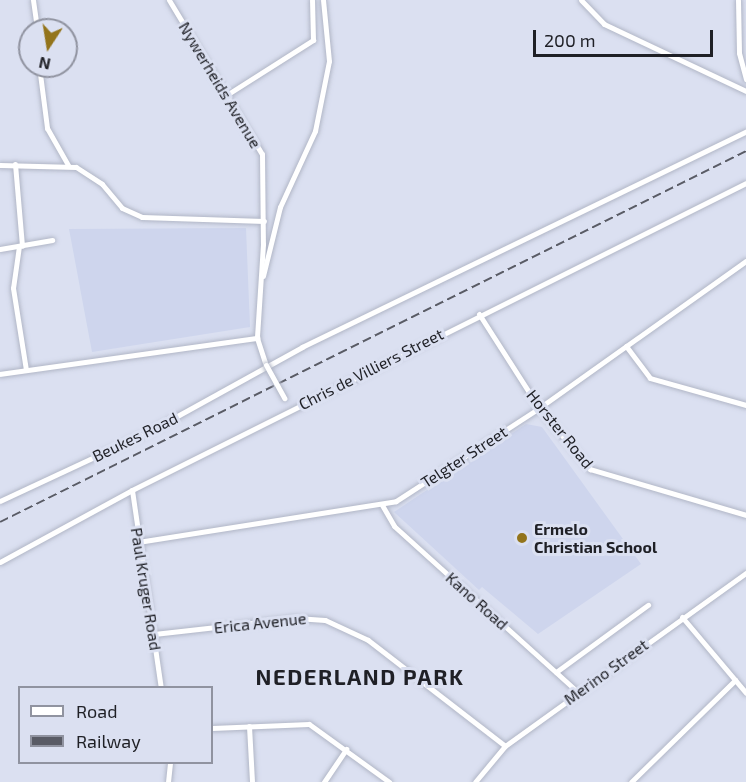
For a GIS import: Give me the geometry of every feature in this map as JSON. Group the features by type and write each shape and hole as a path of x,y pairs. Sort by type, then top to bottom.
{"street":[{"path":"33,0 35,18"},
{"name":"Nywerheids Avenue","path":"169,0 228,94 262,154 264,221 261,280"},
{"path":"228,94 313,40 312,0"},
{"path":"291,410 266,365 257,339 261,280 280,207 315,131 329,61 323,0"},
{"path":"581,0 604,24 746,91"},
{"path":"738,0 739,53 746,79"},
{"path":"40,78 46,128 68,165"},
{"name":"Beukes Road","path":"0,501 150,431 266,365 746,131"},
{"path":"15,164 20,246 13,291 26,370"},
{"path":"0,165 68,165 97,180 122,208 136,215 264,221"},
{"name":"Chris de Villiers Street","path":"0,562 132,490 479,314 745,185"},
{"path":"0,249 52,240"},
{"name":"Telgter Street","path":"138,542 382,505 412,491 539,408 746,261"},
{"name":"Horster Road","path":"479,314 539,408 593,472 746,515"},
{"path":"0,374 257,339"},
{"path":"626,346 650,378 746,405"},
{"name":"Paul Kruger Road","path":"132,490 161,686"},
{"name":"Kano Road","path":"382,505 394,526 578,692"},
{"name":"Merino Street","path":"475,782 505,746 746,573"},
{"path":"556,672 648,606"},
{"path":"682,617 746,693"},
{"name":"Erica Avenue","path":"154,634 296,618 325,620 368,639 505,746"},
{"path":"631,782 735,680"},
{"path":"213,728 309,724 389,782"},
{"path":"249,726 252,782"},
{"path":"324,782 346,749"},
{"path":"168,782 170,764"}],"shaded area":[{"path":"246,228 250,327 92,352 69,229"},
{"name":"Ermelo Christian School","path":"526,424 542,427 641,564 538,634 482,587 479,590 394,512"}],"railway":[{"path":"0,522 746,151"}],"place":[{"name":"Ermelo Christian School","path":"522,538"}],"district":[{"name":"NEDERLAND PARK","path":"360,677"}]}
